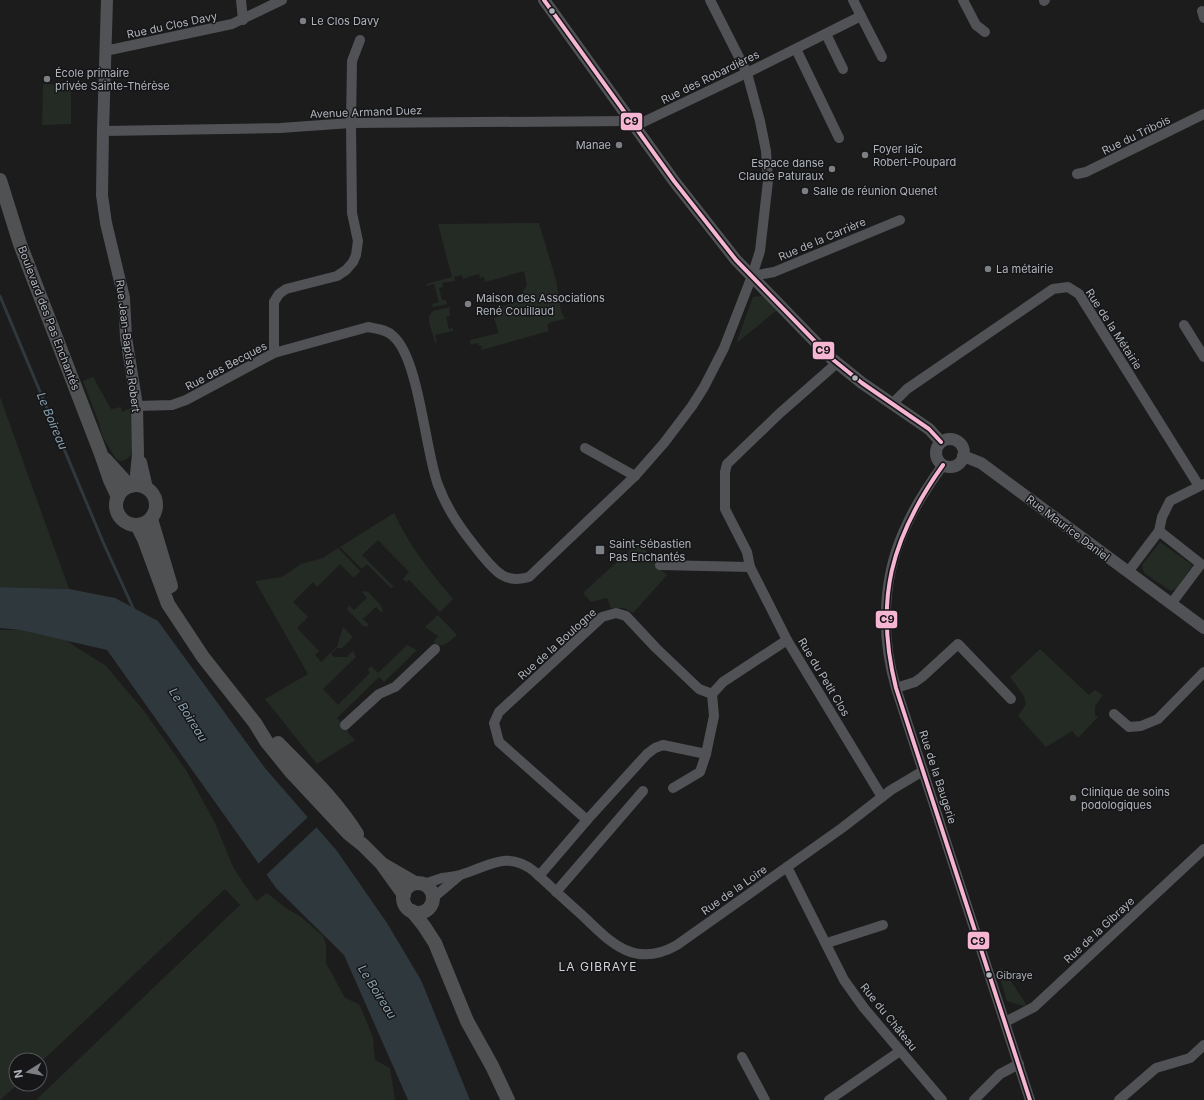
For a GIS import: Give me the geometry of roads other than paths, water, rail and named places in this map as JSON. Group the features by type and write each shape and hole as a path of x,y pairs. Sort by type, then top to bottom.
{"main road":[{"name":"Boulevard des Pas Enchantés","path":"0,180 20,244 110,480 118,497 117,508 119,514 126,522 137,525 144,539 168,604 194,644 255,723 278,743 327,793 347,819 363,845 381,863 404,895"},
{"name":"Boulevard des Pas Enchantés","path":"101,454 124,480 138,486 154,496 156,504 155,512 151,519 158,547 172,590 194,644"},
{"path":"118,497 123,490 138,486"},
{"path":"137,525 151,519"},
{"name":"Boulevard des Pas Enchantés","path":"381,863 419,884"},
{"path":"434,943 430,889 419,884 408,887 404,895 405,904 424,926 434,943 468,1022 492,1066 508,1100"},
{"path":"412,912 422,912 431,903"}],"street":[{"name":"Rue Jean-Baptiste Robert","path":"107,0 102,195 106,223 124,298 128,353 137,406 138,486"},
{"path":"241,0 243,20"},
{"name":"Rue du Clos Davy","path":"105,51 232,24 282,0"},
{"path":"544,0 674,181 736,260 834,361 892,404 929,429 940,442"},
{"path":"585,448 635,476 664,443 704,388 724,348 752,276 760,250 768,181 766,151 747,73 710,0"},
{"path":"852,0 882,58"},
{"path":"963,0 976,25 985,32"},
{"name":"Rue des Robardières","path":"633,124 747,73 861,16"},
{"path":"826,34 843,69"},
{"path":"274,353 274,302 279,294 286,289 337,276 346,270 353,262 356,255 358,241 352,213 352,61 360,40"},
{"path":"796,49 839,138"},
{"name":"Rue du Tribois","path":"1077,174 1086,172 1204,114"},
{"name":"Avenue Armand Duez","path":"103,131 280,128 351,123 633,124"},
{"name":"Rue de la Carrière","path":"752,276 774,272 900,220"},
{"name":"Rue de la Métairie","path":"892,404 907,389 1053,289 1068,287 1079,294 1201,485"},
{"path":"1184,325 1204,357"},
{"name":"Rue des Becques","path":"137,406 172,405 186,400 274,353 368,327 383,329 394,336 406,356 416,388 438,485 450,511 462,531 484,558 502,576 513,579 523,578 533,574 635,476"},
{"name":"Rue du Petit Clos","path":"834,361 727,464 724,472 725,509 747,552 750,567 787,640 882,797"},
{"path":"948,439 957,441 963,448 963,456 961,462 948,467 943,465 938,460 936,449 940,442 948,439"},
{"name":"Rue Maurice Daniel","path":"963,456 981,463 1204,628"},
{"name":"Rue de la Baugerie","path":"943,465 918,502 907,523 895,556 886,607 887,649 890,670 1006,1022 1030,1100"},
{"path":"1128,572 1159,531 1162,517 1170,501 1201,485"},
{"path":"1159,531 1201,564 1171,604"},
{"path":"660,565 750,567"},
{"name":"Rue de la Boulogne","path":"587,820 499,742 494,723 499,712 602,617 616,613 626,616 656,648 699,689 712,694"},
{"path":"673,788 700,772 706,754 714,716 712,694 723,682 787,640"},
{"path":"896,688 918,680 958,644 1011,699"},
{"path":"345,724 379,694 395,687 435,649"},
{"path":"1114,714 1129,727 1141,726 1158,719 1204,672"},
{"path":"539,876 587,820 647,754 655,748 663,745 706,754"},
{"name":"Rue de la Loire","path":"419,884 442,878 459,876 496,861 508,860 520,862 539,876 614,944 633,952 651,954 668,950 677,945 842,828 882,797 923,771"},
{"path":"556,892 644,791"},
{"name":"Rue de la Gibraye","path":"1006,1022 1034,1007 1204,849"},
{"name":"Rue du Château","path":"787,867 844,980 864,1008 942,1100"},
{"name":"Rue de la Loire","path":"431,903 459,876"},
{"path":"827,944 883,925"},
{"path":"1119,1100 1156,1068 1190,1058 1204,1045"},
{"path":"829,1100 900,1051"},
{"path":"742,1057 765,1100"},
{"path":"974,1100 1000,1074 1019,1064"}],"water":[{"path":"0,587 69,589 115,598 158,621 265,768 337,851 387,923 421,980 470,1100 408,1100 344,955 276,888 107,650 20,630 0,628"}],"waterway":[{"name":"Le Boireau","path":"0,296 103,542 134,610"}],"place":[{"name":"Le Clos Davy","path":"303,21"},
{"name":"École primaire privée Sainte-Thérèse","path":"47,79"},
{"name":"Manae","path":"619,145"},
{"name":"Foyer laïc Robert-Poupard","path":"865,155"},
{"name":"Espace danse Claude Paturaux","path":"832,169"},
{"name":"Salle de réunion Quenet","path":"805,191"},
{"name":"La métairie","path":"988,269"},
{"name":"Maison des Associations René Couillaud","path":"468,304"},
{"name":"Saint-Sébastien Pas Enchantés","path":"600,550"},
{"name":"Clinique de soins podologiques","path":"1073,798"},
{"name":"Gibraye","path":"989,975"}],"district":[{"name":"LA GIBRAYE","path":"598,967"}]}
